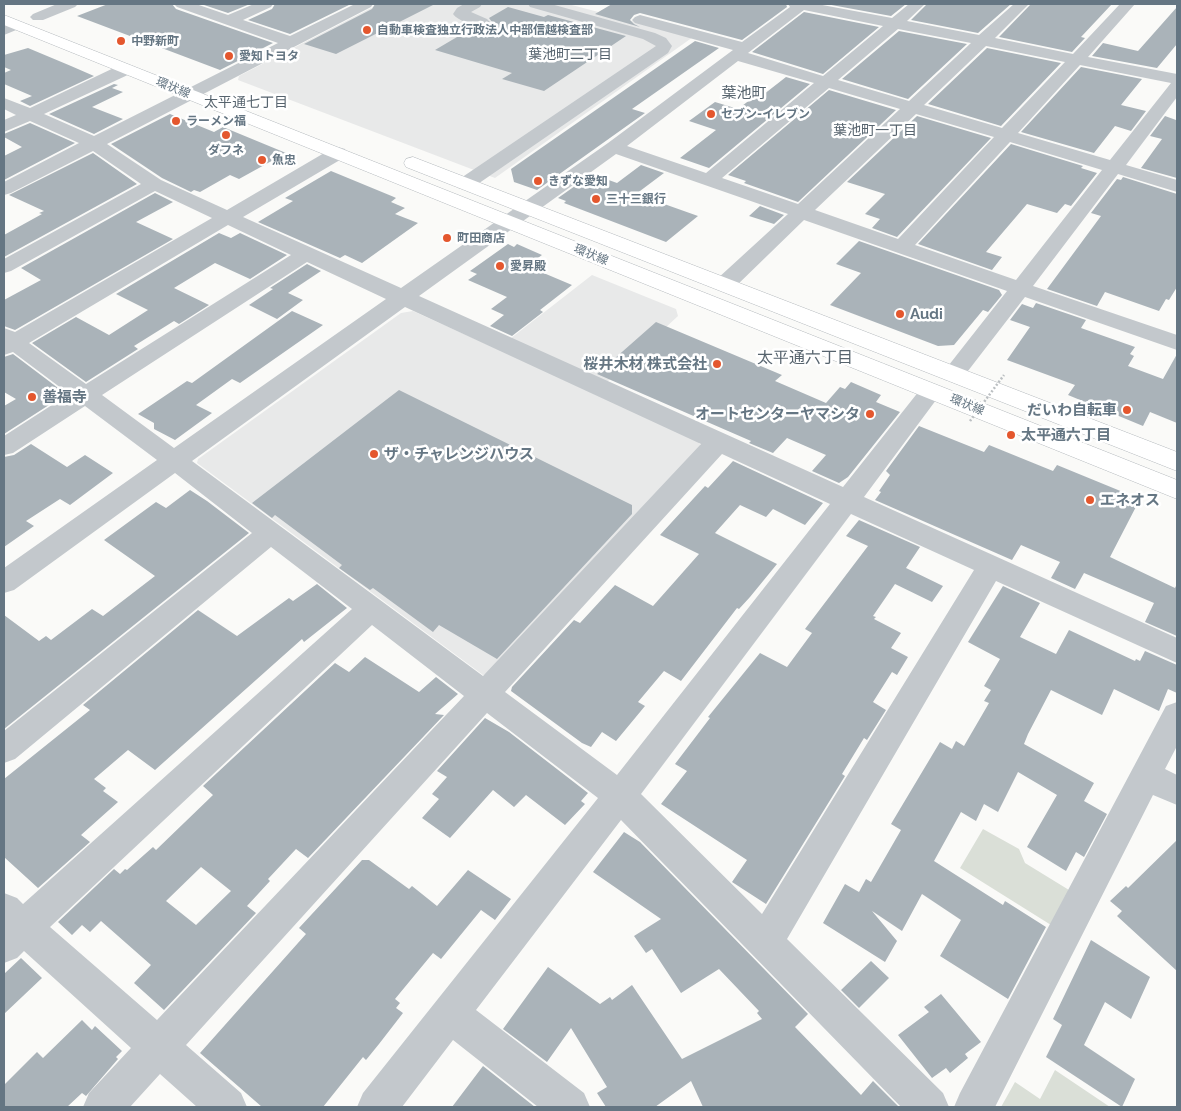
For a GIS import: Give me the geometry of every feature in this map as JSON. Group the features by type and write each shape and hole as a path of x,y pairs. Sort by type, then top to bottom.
{"main road":[{"name":"環状線","path":"4,4 725,284 1177,490"},
{"name":"環状線","path":"8,25 126,69 509,222 942,383 1177,462"}],"street":[{"path":"38,17 70,4"},
{"path":"182,4 291,42"},
{"path":"230,20 266,4"},
{"path":"4,189 366,4"},
{"path":"475,4 462,11 461,14 482,22"},
{"path":"466,184 662,50 664,46 660,40 649,36 535,4"},
{"path":"578,4 740,52 826,82 1177,186"},
{"path":"4,582 614,146 740,52 799,4 1177,79"},
{"path":"709,180 918,4"},
{"path":"725,284 1022,4"},
{"path":"902,247 1128,4"},
{"path":"4,127 126,69"},
{"path":"377,1107 620,796 846,500 1020,289 1177,86"},
{"path":"4,103 94,143 154,184 1177,651"},
{"path":"614,146 1020,289 1174,335"},
{"path":"338,154 7,342 174,460 620,796 929,1107"},
{"path":"4,267 154,184"},
{"path":"4,447 306,254"},
{"path":"103,1107 718,442"},
{"path":"4,749 270,533"},
{"path":"766,942 991,566"},
{"path":"228,1107 159,1047 10,927 371,609"},
{"path":"974,1107 1177,715"},
{"path":"1146,775 1177,791"},
{"path":"450,1014 570,1107"}],"path":[{"path":"970,421 1004,375"}],"shaded area":[{"path":"379,4 568,4 693,37 495,178 238,80 239,76"},
{"path":"592,275 676,309 678,316 594,394 698,441 702,448 491,674 483,675 197,463 198,459 401,313 413,311 497,349"},
{"path":"983,829 1019,849 1025,863 1069,890 1051,925 960,868"},
{"path":"1055,1070 1110,1107 1001,1107 1015,1082 1040,1099"}],"building":[{"path":"108,4 172,4 176,9 273,43 220,70 77,16"},
{"path":"201,4 250,4 228,13"},
{"path":"275,4 351,4 290,34 248,20 272,9"},
{"path":"375,4 435,4 336,54 304,44 372,9"},
{"path":"612,4 786,4 787,7 742,40 640,13 634,15 630,20 640,27 595,14"},
{"path":"826,4 906,4 891,16"},
{"path":"927,4 1011,4 978,33 911,20"},
{"path":"1031,4 1112,4 1081,37 1085,38 1072,52 999,37"},
{"path":"508,7 544,17 548,15 626,36 544,91 502,79 512,73 435,50 474,27 488,26 492,22 489,18"},
{"path":"1177,7 1177,44 1157,68 1092,56 1103,43 1138,51"},
{"path":"804,12 879,27 823,74 752,52"},
{"path":"899,31 967,44 908,99 842,79"},
{"path":"695,41 719,48 632,109 645,113 537,190 514,182 511,169"},
{"path":"28,48 94,76 30,106 20,101 32,96 4,84 4,73 11,70 4,67 4,55"},
{"path":"987,48 1061,63 1001,126 928,104"},
{"path":"1081,67 1142,79 1121,105 1146,111 1131,131 1115,126 1094,153 1021,132"},
{"path":"786,77 810,84 709,168 680,158 716,130 689,121 715,102 738,109 755,96 759,98"},
{"path":"114,84 118,85 112,88 123,92 92,107 123,119 94,134 49,114"},
{"path":"829,90 896,110 798,202 744,183 746,181 728,175"},
{"path":"170,114 214,132 223,127 286,153 239,179 230,175 200,192 194,190 191,192 162,178 111,144"},
{"path":"917,116 991,138 897,237 872,228 880,219 865,214 885,194 847,182"},
{"path":"1165,116 1176,120 1177,118 1177,178 1141,168 1162,139 1150,136"},
{"path":"30,123 75,143 4,180 4,156 22,147 4,137 4,134"},
{"path":"1011,144 1083,166 1081,168 1097,173 1071,206 1065,204 1057,213 1027,204 986,252 1002,257 992,270 918,244"},
{"path":"93,153 137,184 4,257 4,235 42,214 39,213 44,211 9,195"},
{"path":"641,165 664,173 636,194 698,216 666,242 564,203 566,201 558,198 592,174 617,183"},
{"path":"331,171 396,198 391,202 405,208 395,214 418,223 362,263 345,255 340,258 258,222 293,201 285,198"},
{"path":"1123,177 1177,194 1177,287 1169,300 1166,299 1159,311 1105,292 1097,306 1047,289 1101,216 1091,213 1117,179 1121,180"},
{"path":"155,193 173,202 136,222 173,239 15,330 4,326 4,300 41,280 21,268"},
{"path":"760,206 784,215 774,224 749,216"},
{"path":"219,233 231,238 240,233 287,255 250,279 215,263 174,288 209,305 179,324 174,321 134,346 138,349 86,382 32,343 76,317 109,335 148,310 116,294"},
{"path":"859,241 999,290 1002,295 988,312 983,310 954,345 938,346 830,305 861,273 836,264"},
{"path":"508,244 514,247 517,244 542,255 527,266 572,285 540,310 543,312 512,336 490,326 504,315 491,309 507,297 468,280 477,274 470,271"},
{"path":"307,264 321,271 288,293 303,300 277,319 249,305 273,289 270,288"},
{"path":"1036,303 1086,320 1081,328 1135,347 1130,354 1134,356 1128,366 1163,379 1177,354 1177,423 1150,412 1143,426 1068,395 1075,385 1007,360 1030,327 1010,320 1022,304 1033,308"},
{"path":"292,311 323,325 240,383 232,379 196,405 212,413 175,440 154,429 154,423 138,414 187,381 192,383"},
{"path":"656,322 782,375 775,381 826,403 840,387 845,389 851,382 881,395 876,402 900,412 848,477 839,483 812,471 826,455 787,438 773,453 749,443 751,441 597,374"},
{"path":"13,354 66,394 4,434 4,406 16,399 4,392 4,357"},
{"path":"399,390 632,505 632,514 497,659 439,625 433,632 373,588 370,590 339,568 342,565 275,515 272,518 252,503"},
{"path":"919,426 984,452 989,445 1053,471 1057,465 1140,499 1110,557 1175,588 1177,584 1177,636 1145,622 1154,603 1084,573 1075,589 1051,578 1060,562 1021,545 1012,560 875,500 890,475 886,471"},
{"path":"31,444 67,467 85,455 113,473 70,505 60,499 26,521 34,526 4,547 4,457 14,455"},
{"path":"733,461 823,503 805,525 773,509 766,517 740,505 715,533 777,564 750,597 739,609 737,608 681,681 664,671 638,702 645,706 616,741 602,732 591,747 582,743 511,691 512,687 574,620 580,623 615,585 653,606 699,554 660,535 705,486 708,488"},
{"path":"190,490 249,533 4,729 4,615 39,641 46,636 51,640 92,609 103,616 155,576 104,540 156,502 166,508"},
{"path":"859,520 920,547 906,568 943,586 932,602 895,584 873,616 876,617 874,619 901,633 891,648 908,657 897,675 892,672 873,702 886,710 867,740 864,738 842,774 845,776 766,904 732,882 747,860 661,804 687,771 675,764 710,718 708,717 760,653 787,667 812,633 805,629 868,546 846,536"},
{"path":"317,584 347,608 304,642 302,639 155,770 128,750 94,779 106,788 103,791 118,802 81,835 90,842 38,888 4,857 4,779 90,710 83,705 198,610 237,636 289,598 293,601"},
{"path":"1003,586 1040,603 1020,637 1056,654 1069,630 1135,661 1136,659 1140,661 1145,651 1177,665 1177,693 1168,689 1159,711 1114,689 1102,715 1051,690 1028,734 1024,744 1094,783 1084,801 1107,814 1084,857 1076,852 1066,871 1027,847 1057,795 1018,772 998,812 984,804 976,821 961,812 934,861 1003,905 1005,901 1046,927 1008,999 940,956 961,920 922,894 902,931 872,911 897,941 885,962 823,923 845,884 859,892 866,879 871,882 901,830 891,824 940,742 952,749 956,741 964,746 989,703 984,701 991,690 984,686 1000,659 968,642"},
{"path":"365,657 419,692 436,677 458,694 435,714 444,715 308,858 296,849 268,879 270,881 247,906 256,913 164,1010 134,983 151,965 101,921 90,932 82,925 72,935 58,922 114,869 120,874 153,847 156,850 213,795 203,786 335,663 349,672","holes":["201,867 231,891 196,925 166,901"]},
{"path":"485,718 509,732 588,793 581,801 585,804 565,825 526,795 514,807 493,790 450,838 422,818 439,799 432,794 447,777 437,771"},
{"path":"624,832 640,842 808,1014 795,1027 861,1095 873,1081 899,1107 703,1107 691,1081 655,1107 606,1107 597,1093 607,1087 571,1028 547,1062 503,1029 548,967 600,1004 610,997 612,1000 632,985 682,1059 762,1019 757,1013 759,1011 719,969 681,993 652,949 646,953 634,936 661,919 593,872"},
{"path":"1177,840 1177,971 1117,916 1122,911 1110,901 1126,886 1128,888"},
{"path":"362,860 369,860 409,889 412,886 437,906 468,870 511,899 495,920 481,910 441,959 433,953 395,999 400,1003 396,1008 403,1013 366,1060 363,1057 323,1107 262,1107 200,1053 306,934 299,928"},
{"path":"1091,940 1150,977 1131,1019 1105,1002 1084,1045 1135,1079 1122,1107 1046,1057 1062,1025 1053,1019"},
{"path":"21,958 42,978 4,1014 4,974"},
{"path":"871,961 889,978 859,1008 841,990"},
{"path":"941,994 981,1042 965,1054 968,1058 950,1073 946,1068 932,1078 898,1035 929,1012 924,1007"},
{"path":"82,1020 92,1030 95,1026 122,1051 116,1057 118,1059 86,1096 82,1093 67,1107 4,1107 4,1085 37,1052 43,1058"},
{"path":"483,1066 535,1107 452,1107"}],"place":[{"name":"自動車検査独立行政法人中部信越検査部","path":"367,30"},
{"name":"中野新町","path":"121,41"},
{"name":"愛知トヨタ","path":"229,56"},
{"name":"セブン-イレブン","path":"711,114"},
{"name":"ラーメン福","path":"176,121"},
{"name":"ダフネ","path":"226,135"},
{"name":"魚忠","path":"262,160"},
{"name":"きずな愛知","path":"538,181"},
{"name":"三十三銀行","path":"596,199"},
{"name":"町田商店","path":"447,238"},
{"name":"愛昇殿","path":"500,266"},
{"name":"Audi","path":"900,314"},
{"name":"桜井木材 株式会社","path":"717,364"},
{"name":"善福寺","path":"32,397"},
{"name":"だいわ自転車","path":"1127,410"},
{"name":"オートセンターヤマシタ","path":"870,414"},
{"name":"太平通六丁目","path":"1011,435"},
{"name":"ザ・チャレンジハウス","path":"374,454"},
{"name":"エネオス","path":"1090,500"}],"district":[{"name":"葉池町二丁目","path":"570,55"},
{"name":"葉池町","path":"744,93"},
{"name":"太平通七丁目","path":"246,103"},
{"name":"葉池町一丁目","path":"875,131"},
{"name":"太平通六丁目","path":"805,358"}]}
